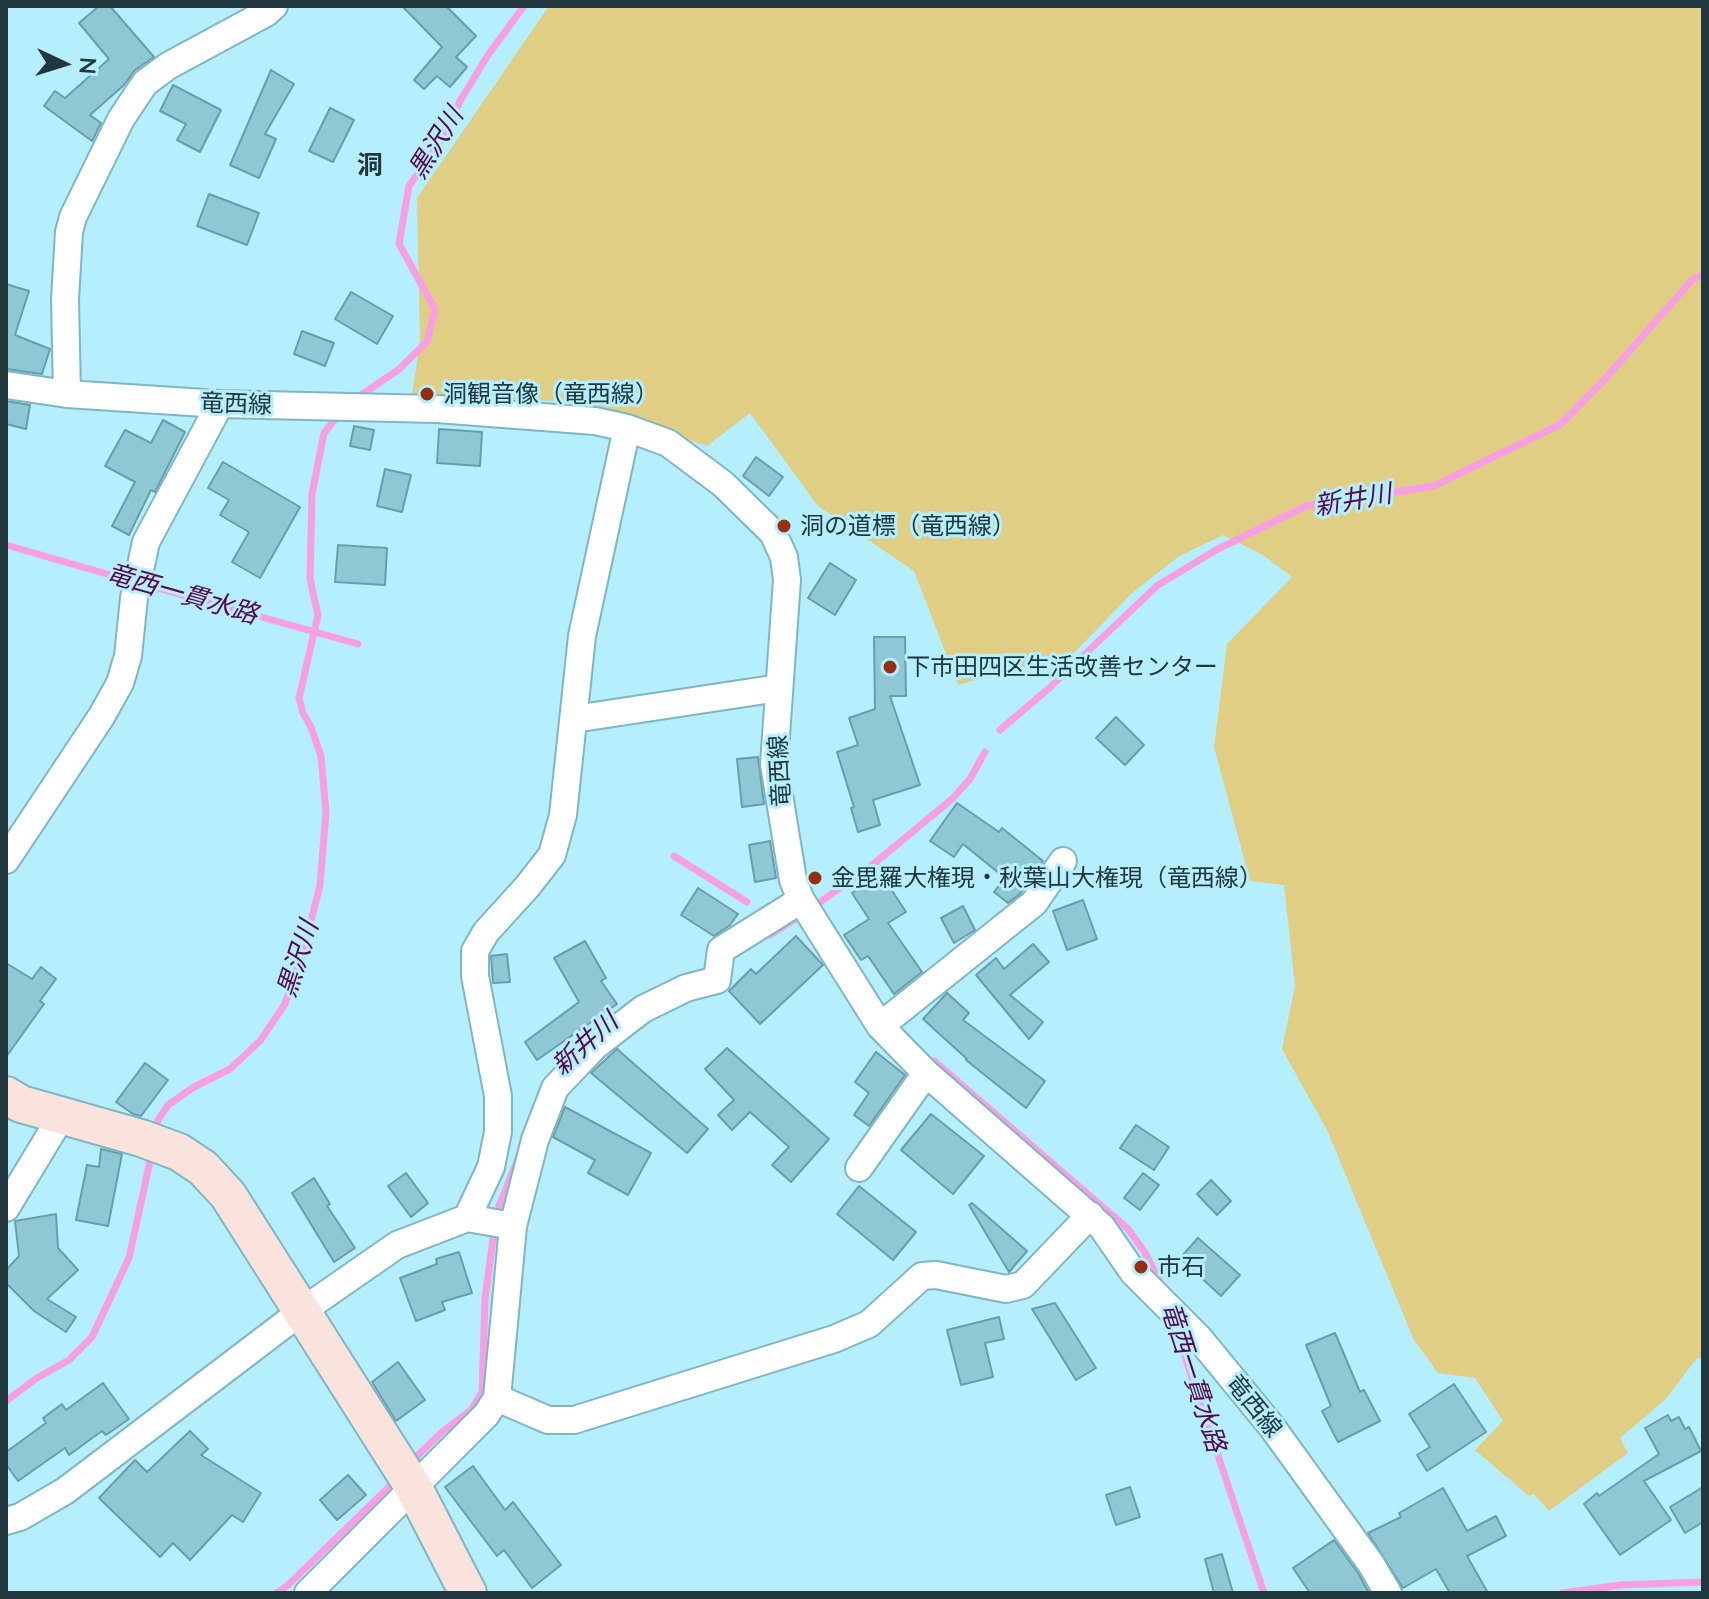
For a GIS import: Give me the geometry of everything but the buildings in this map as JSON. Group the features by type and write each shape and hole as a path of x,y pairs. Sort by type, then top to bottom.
{"street":[{"path":"67,394 65,299 69,232 73,217 121,119 145,83 168,66 274,6"},
{"name":"竜西線","path":"6,385 67,394 220,404 437,409 595,421 627,428 668,443 723,484 773,533 784,557 787,580 774,764 793,880 801,900 880,1026 926,1073 1090,1215 1123,1253 1133,1272 1199,1338 1286,1445 1371,1564 1388,1593"},
{"path":"6,860 101,717 120,683 128,656 134,598 146,542 220,404"},
{"path":"467,1218 491,1167 498,1132 498,1096 475,976 475,951 486,932 552,855 563,815 582,636 627,428"},
{"path":"574,719 779,688"},
{"path":"880,1026 1034,903 1063,861"},
{"path":"308,1593 486,1415 497,1398 513,1226 535,1140 555,1088 595,1046 643,1009 686,988 717,980 721,950 801,900"},
{"path":"859,1168 926,1073"},
{"path":"6,1095 21,1104 61,1117 154,1142 203,1168 228,1195 414,1488 468,1593"},
{"path":"6,1208 61,1117"},
{"path":"497,1398 548,1420 574,1420 834,1339 869,1324 922,1276 936,1275 1006,1289 1023,1285 1090,1215"},
{"path":"6,1521 20,1517 65,1491 302,1311 397,1245 467,1218 513,1226"}],"shaded area":[{"path":"549,6 1703,6 1703,1359 1697,1358 1665,1400 1620,1438 1628,1453 1549,1511 1534,1494 1529,1496 1475,1450 1503,1421 1475,1378 1438,1373 1414,1340 1327,1130 1282,1049 1295,986 1284,885 1250,881 1214,747 1227,644 1292,577 1263,555 1223,535 1178,557 1132,593 1074,653 958,685 914,571 818,506 750,413 707,446 579,402 412,395 420,342 417,198"}],"waterway":[{"name":"黒沢川","path":"358,397 398,370 427,342 435,309 399,244 409,186 443,138 460,101 488,55 524,6"},
{"name":"新井川","path":"1000,730 1158,585 1216,550 1306,506 1434,486 1561,424 1693,279 1703,275"},
{"name":"黒沢川","path":"155,1132 158,1120 168,1105 194,1087 230,1069 260,1041 285,1004 304,949 320,885 326,812 321,756 299,698 318,615 310,579 312,494 324,433 337,417"},
{"name":"竜西一貫水路","path":"6,545 131,581"},
{"name":"竜西一貫水路","path":"143,584 358,644"},
{"name":"新井川","path":"819,903 876,862 952,799 970,779 985,752"},
{"name":"竜西一貫水路","path":"674,856 747,902"},
{"name":"新井川","path":"770,935 795,919"},
{"name":"竜西一貫水路","path":"934,1061 1128,1229 1163,1287"},
{"name":"黒沢川","path":"6,1401 69,1360 92,1337 129,1258 152,1152"},
{"name":"新井川","path":"499,1206 519,1156"},
{"name":"新井川","path":"412,1461 471,1410 482,1392 485,1299 493,1239"},
{"name":"竜西一貫水路","path":"1176,1330 1264,1593"},
{"name":"新井川","path":"277,1593 392,1484"},
{"path":"1562,1593 1621,1585 1703,1582"}],"place":[{"name":"洞観音像（竜西線）","path":"427,394"},
{"name":"洞の道標（竜西線）","path":"784,526"},
{"name":"下市田四区生活改善センター","path":"890,667"},
{"name":"金毘羅大権現・秋葉山大権現（竜西線）","path":"815,878"},
{"name":"市石","path":"1141,1267"}],"district":[{"name":"洞","path":"370,166"}]}
